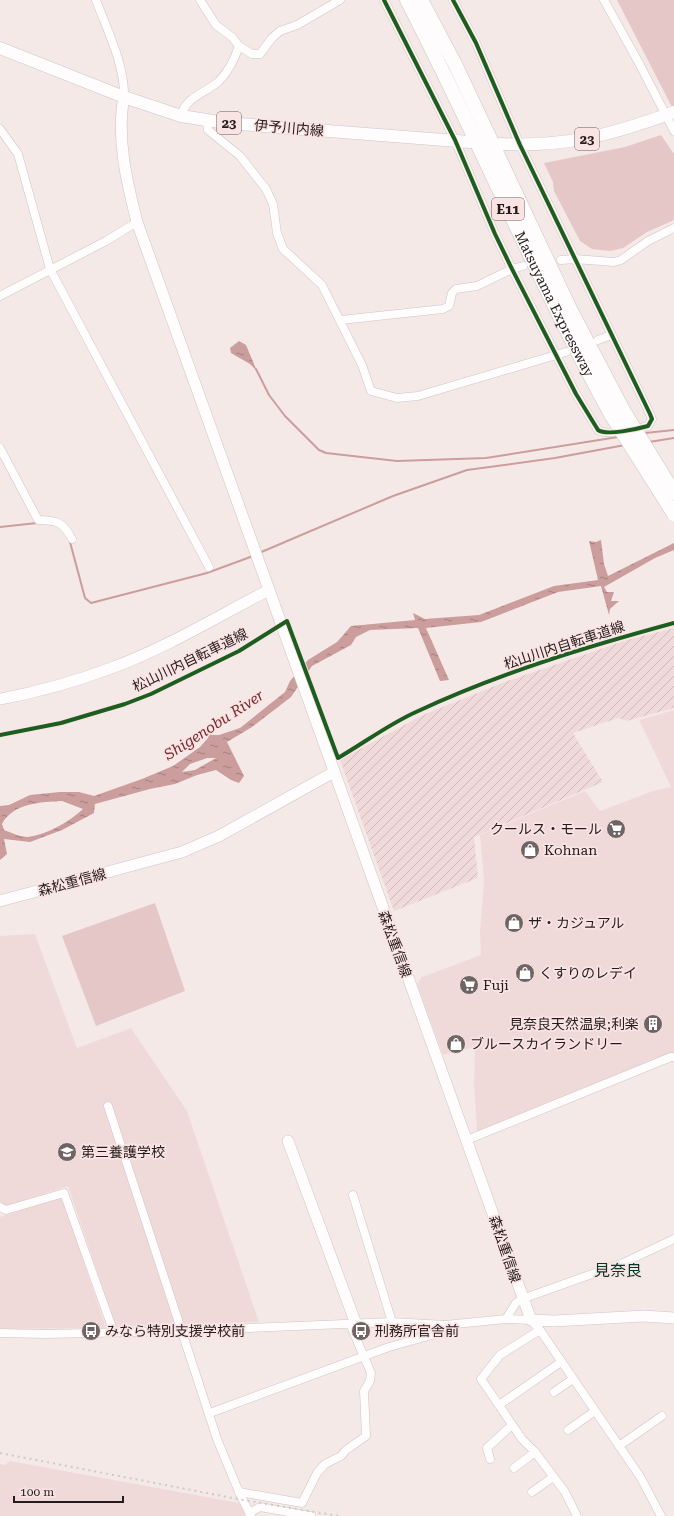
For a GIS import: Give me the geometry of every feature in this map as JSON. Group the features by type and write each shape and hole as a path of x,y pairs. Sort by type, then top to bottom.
{"highway":[{"name":"Matsuyama Expressway","path":"407,0 443,70 559,314 618,413 674,514"},
{"name":"Matsuyama Expressway","path":"421,0 455,64 618,413 674,492"}],"main road":[{"name":"伊予川内線","path":"0,48 124,97 181,116 207,121 470,142"},
{"name":"23","path":"500,144 520,145 564,143 595,138 628,129 670,114"}],"street":[{"path":"96,0 118,60 123,83 124,97 121,132 128,184 137,222 334,772"},
{"path":"200,0 216,25 232,37 239,46 252,54 260,54 272,38 280,31 297,25 340,0"},
{"path":"384,0 455,140 495,234 512,269 555,354 598,430 602,433 615,432 648,426 651,424 650,414 520,145 476,43 453,0"},
{"path":"604,0 640,65 670,114 674,131"},
{"path":"181,116 186,104 219,81 235,57 239,46"},
{"path":"207,121 208,130 230,146 257,176 266,189 273,204 277,234 283,249 322,285 341,320 364,369 371,391 397,398 418,396 450,388 555,354 566,352"},
{"path":"0,129 18,154 50,269 209,567"},
{"path":"0,296 106,241 137,222"},
{"path":"561,260 575,259 614,262 621,260 648,241 674,228"},
{"path":"341,320 446,308 450,304 454,290 483,284 512,269 523,266"},
{"path":"598,340 611,335"},
{"path":"0,448 38,520 52,521 62,524 72,539"},
{"path":"0,699 49,688 114,667 182,636 269,590"},
{"name":"森松重信線","path":"0,901 182,852 219,836 334,772 443,1080 467,1140 530,1320"},
{"path":"467,1140 674,1057"},
{"path":"108,1106 180,1331 210,1413 217,1439 239,1492 250,1514 260,1507 286,1514 311,1516"},
{"path":"239,1492 302,1503 317,1473 325,1464 341,1456 346,1450 366,1436 364,1390 370,1381 371,1373 288,1142"},
{"path":"0,1207 6,1210 64,1193 114,1333"},
{"path":"353,1195 392,1322"},
{"path":"506,1319 516,1303 522,1299 623,1263 674,1239"},
{"path":"0,1333 114,1333 392,1322 445,1325 506,1319 554,1321 644,1316 674,1318"},
{"path":"530,1320 540,1330 619,1446 640,1478 661,1516"},
{"path":"210,1413 364,1356 432,1335 445,1325"},
{"path":"540,1330 500,1355 481,1379 522,1439 535,1452 565,1492 577,1516"},
{"path":"499,1405 561,1362"},
{"path":"554,1392 573,1379"},
{"path":"568,1430 595,1411"},
{"path":"619,1446 662,1416"},
{"path":"490,1459 487,1448 512,1425"},
{"path":"514,1468 535,1452"},
{"path":"532,1492 553,1477"}],"shaded area":[{"path":"617,0 674,0 674,111"},
{"path":"661,135 674,154 674,220 647,232 623,248 610,251 592,249 580,241 554,191 553,182 544,163 625,147"},
{"path":"674,628 674,708 627,721 618,718 573,733 603,782 474,837 478,878 394,911 340,760 423,715 507,681 627,640"},
{"path":"674,710 674,1054 477,1132 474,1085 475,1047 443,1055 417,984 422,977 481,955 480,931 484,881 480,835 585,791 600,811 653,791 671,787 639,720"},
{"path":"155,903 185,991 96,1026 62,936"},
{"path":"35,934 77,1048 131,1028 187,1111 259,1322 116,1327 68,1186 6,1206 0,1204 0,936"},
{"path":"62,1197 106,1328 0,1329 0,1217"},
{"path":"10,1461 239,1503 246,1516 0,1516 0,1464 5,1465"}],"water":[{"path":"239,341 246,345 257,371 250,364 231,353 230,348"},
{"path":"601,540 604,564 608,576 674,543 674,550 655,558 604,587 607,592 614,592 611,601 619,601 610,609 609,615 601,586 558,592 481,622 426,628 449,680 440,681 418,628 370,630 356,637 351,645 312,666 291,697 252,727 227,742 244,776 239,783 231,780 216,770 197,775 175,784 150,789 95,804 94,813 62,830 30,842 4,839 7,854 0,860 0,806 9,805 30,795 79,792 94,796 173,766 200,747 208,738 206,728 212,735 219,735 240,728 285,692 290,681 308,660 337,642 351,626 415,620 413,613 425,619 479,615 554,586 598,580 589,541 596,542","holes":["207,758 216,758 195,770 182,772 190,764","62,801 83,809 58,827 36,835 28,837 16,835 4,830 2,824 7,817 20,808 37,803"]}],"waterway":[{"path":"256,369 269,395 285,416 319,450 326,453 397,461 486,458 618,437"},
{"path":"645,433 674,430"},
{"path":"649,442 674,438"},
{"path":"259,553 393,496 467,470 555,458 625,445"},
{"path":"0,527 37,523"},
{"path":"70,542 85,598 91,603 207,573 253,556"}],"railway":[{"path":"0,1453 243,1500 339,1516"}],"cycle path":[{"path":"384,0 455,140 495,234 512,269 576,394 598,430 602,432 615,432 648,426 652,419 650,414 520,145 476,43 453,0"},
{"name":"松山川内自転車道線","path":"0,735 61,723 125,704 151,694 239,651 287,621 338,758 406,717 479,685 576,651 674,623"}],"place":[{"name":"クールス・モール","path":"616,829"},
{"name":"Kohnan","path":"530,850"},
{"name":"ザ・カジュアル","path":"514,923"},
{"name":"くすりのレデイ","path":"525,973"},
{"name":"Fuji","path":"469,985"},
{"name":"見奈良天然温泉;利楽","path":"653,1024"},
{"name":"ブルースカイランドリー","path":"456,1044"},
{"name":"第三養護学校","path":"67,1152"},
{"name":"みなら特別支援学校前","path":"91,1331"},
{"name":"刑務所官舎前","path":"361,1331"}],"district":[{"name":"見奈良","path":"618,1270"}],"water label":[{"name":"Shigenobu River","path":"214,725"}]}
